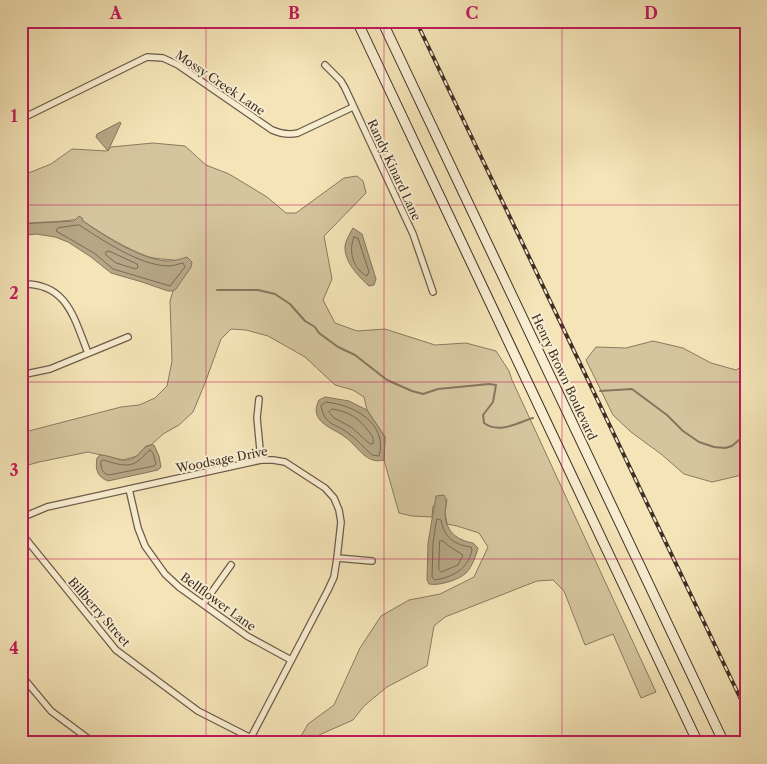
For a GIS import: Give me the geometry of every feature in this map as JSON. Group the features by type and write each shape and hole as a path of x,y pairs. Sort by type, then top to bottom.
{"main road":[{"path":"356,21 698,743"},
{"name":"Henry Brown Boulevard","path":"382,21 722,741"}],"street":[{"name":"Mossy Creek Lane","path":"21,119 148,57 163,58 178,65 272,130 280,133 298,133 353,107"},
{"name":"Randy Kinard Lane","path":"325,65 341,81 413,234 433,292"},
{"path":"21,284 31,283 44,286 58,293 70,310 88,353"},
{"path":"21,375 50,369 128,337"},
{"path":"259,398 257,418 261,460"},
{"name":"Woodsage Drive","path":"21,520 47,507 261,460 273,460 294,467 325,488 334,498 341,522 334,577 249,740"},
{"name":"Bellflower Lane","path":"129,489 138,528 145,546 165,574 179,587 247,636 291,660"},
{"name":"Billberry Street","path":"21,533 116,650 198,711 249,740"},
{"path":"337,558 372,561"},
{"path":"204,604 231,565"},
{"path":"21,675 51,711 94,743"}],"shaded area":[{"path":"153,143 185,146 206,165 229,174 267,197 286,213 296,213 344,178 357,176 363,181 366,193 324,236 332,279 323,300 335,323 357,331 385,329 435,345 466,343 496,351 509,371 656,692 641,698 613,634 585,645 564,591 553,580 537,581 445,617 434,626 427,666 387,687 364,706 353,720 319,735 317,743 297,743 308,724 334,705 360,648 381,616 409,600 440,594 474,577 488,547 479,533 447,524 445,513 447,499 433,506 432,517 399,513 384,460 385,437 367,410 364,397 353,390 335,385 305,357 268,336 246,330 231,329 221,339 193,412 179,425 163,434 151,445 146,446 137,456 123,460 88,452 21,467 21,433 121,407 139,405 155,398 167,386 172,361 170,301 173,291 191,267 175,261 152,258 140,253 107,236 83,221 82,218 67,221 21,224 21,176 51,164 72,149 107,151 111,147"},
{"path":"653,341 683,348 711,363 736,370 746,364 746,474 712,482 684,474 631,432 613,415 586,360 596,347 626,348"}],"water":[{"path":"120,122 108,151 96,137 97,134"},
{"path":"79,216 83,221 101,233 135,252 157,260 178,260 187,257 192,262 191,267 176,289 168,291 111,273 68,242 55,237 36,234 21,236 21,224 74,221"},
{"path":"353,228 362,234 376,279 374,285 369,286 361,278 347,258 345,246"},
{"path":"325,397 349,401 367,410 385,437 384,460 372,460 367,457 345,437 319,419 316,407 319,400"},
{"path":"151,445 154,445 159,456 161,467 158,470 108,481 101,477 98,472 96,462 100,455 127,460 135,457"},
{"path":"444,495 446,520 450,530 457,537 473,543 478,548 472,565 463,576 443,583 429,584 427,580 428,543 436,496"}],"waterway":[{"path":"217,290 258,290 275,294 290,304 305,321 338,347 355,355 387,380 412,391 423,394 438,389 496,385 493,402 483,415 484,423 490,426 502,428 533,418"},
{"path":"600,391 632,389 667,415 683,431 699,442 714,447 725,448 732,446 746,434"}],"railway":[{"path":"416,21 746,710"}]}
